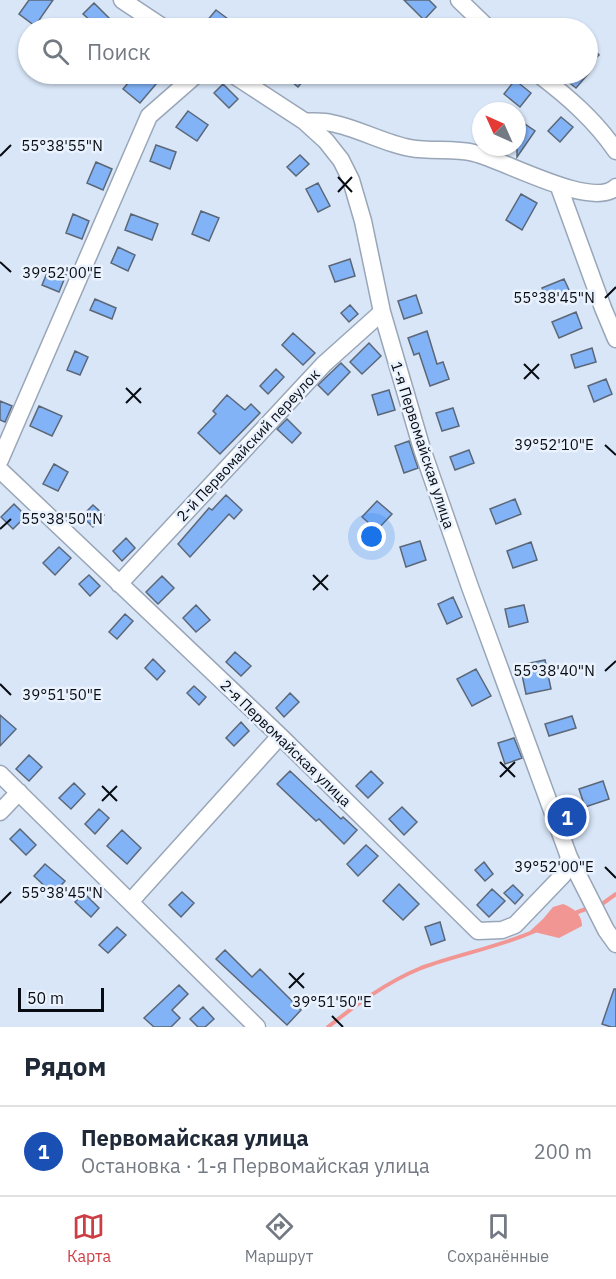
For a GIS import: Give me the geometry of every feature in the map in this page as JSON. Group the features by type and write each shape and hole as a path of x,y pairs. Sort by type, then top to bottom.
{"street":[{"path":"122,0 149,18"},
{"path":"459,0 478,18"},
{"path":"0,460 148,116 185,84"},
{"name":"1-я Первомайская улица","path":"247,84 304,121 326,141 341,160 351,180 363,221 382,312 422,449 569,857 606,930 616,944"},
{"path":"551,84 566,95 604,134 616,151"},
{"path":"304,121 331,123 410,148 472,152 511,165 559,187 599,194 615,190"},
{"path":"559,187 616,339"},
{"name":"2-й Первомайский переулок","path":"119,584 324,364 382,312"},
{"name":"2-я Первомайская улица","path":"0,470 280,736 478,932 502,930 515,925 563,875 569,857"},
{"path":"131,901 280,736"},
{"path":"0,774 256,1027"},
{"path":"0,812 20,792"}],"shaded area":[{"path":"563,904 576,912 582,926 559,938 530,931 553,907"}],"building":[{"path":"29,0 53,0 41,18 24,18 19,14"},
{"path":"404,0 429,0 436,7 426,18 422,18"},
{"path":"94,3 109,18 88,18 83,14"},
{"path":"216,10 227,18 209,18"},
{"path":"127,84 156,84 140,103 123,89"},
{"path":"223,84 238,99 229,108 214,93"},
{"path":"512,84 520,84 531,93 524,102 514,102 504,94"},
{"path":"188,111 208,125 197,141 176,127"},
{"path":"561,117 573,127 560,142 548,131"},
{"path":"526,125 535,131 526,144"},
{"path":"156,145 176,152 170,169 150,161"},
{"path":"300,155 309,164 296,176 287,167"},
{"path":"96,162 112,169 103,190 87,183"},
{"path":"318,183 330,206 318,212 306,189"},
{"path":"521,194 537,203 522,230 506,220"},
{"path":"201,211 219,218 209,241 192,234"},
{"path":"73,214 89,221 82,239 66,233"},
{"path":"131,214 158,224 152,240 125,230"},
{"path":"118,247 135,255 128,271 111,263"},
{"path":"350,259 355,276 335,282 329,266"},
{"path":"49,268 66,275 59,292 42,285"},
{"path":"564,279 570,292 547,301 542,288"},
{"path":"416,295 422,313 404,319 398,301"},
{"path":"95,299 116,308 112,319 90,310"},
{"path":"350,305 358,314 349,322 341,313"},
{"path":"576,312 582,328 559,338 552,322"},
{"path":"427,331 437,364 443,362 449,379 430,386 419,353 414,355 408,338"},
{"path":"293,333 315,353 303,365 282,345"},
{"path":"369,343 381,356 362,374 350,362"},
{"path":"592,348 596,362 575,368 571,355"},
{"path":"75,351 88,357 80,375 67,370"},
{"path":"341,363 350,372 328,395 318,385"},
{"path":"276,369 284,377 268,394 260,386"},
{"path":"606,379 612,394 594,402 588,386"},
{"path":"389,390 395,410 378,415 372,395"},
{"path":"227,395 245,410 251,404 260,413 220,454 198,433 216,414 213,411"},
{"path":"0,401 12,406 5,422 0,420"},
{"path":"39,406 62,416 52,436 30,426"},
{"path":"453,408 459,426 442,431 436,413"},
{"path":"287,419 301,433 292,443 277,429"},
{"path":"409,441 418,468 404,473 395,446"},
{"path":"469,450 474,463 455,470 450,457"},
{"path":"54,464 68,472 58,491 43,484"},
{"path":"226,495 242,510 234,519 229,514 190,557 178,544 209,508 212,510"},
{"path":"515,499 521,514 496,524 490,509"},
{"path":"377,501 392,514 377,530 362,517"},
{"path":"14,504 26,516 13,529 1,517"},
{"path":"93,505 104,515 93,527 82,516"},
{"path":"126,538 135,548 122,561 113,551"},
{"path":"420,541 426,560 406,567 400,547"},
{"path":"531,542 537,560 513,568 507,551"},
{"path":"59,547 71,558 55,575 43,563"},
{"path":"89,575 100,586 90,596 79,584"},
{"path":"162,576 174,588 158,604 146,592"},
{"path":"453,597 462,617 447,624 438,604"},
{"path":"196,605 210,620 196,632 183,618"},
{"path":"524,605 528,622 509,627 505,609"},
{"path":"125,614 133,621 117,639 109,632"},
{"path":"235,652 251,666 241,676 226,662"},
{"path":"153,659 165,671 157,680 145,668"},
{"path":"545,660 551,689 526,694 520,665"},
{"path":"476,669 491,696 472,706 457,679"},
{"path":"194,686 206,697 199,705 187,693"},
{"path":"290,693 299,702 284,717 276,708"},
{"path":"0,715 16,729 0,746"},
{"path":"572,716 576,728 549,736 545,724"},
{"path":"241,722 249,731 234,746 226,738"},
{"path":"514,738 522,758 505,764 498,743"},
{"path":"29,755 42,767 29,781 16,769"},
{"path":"290,771 341,819 343,817 357,830 344,844 319,819 316,821 277,784"},
{"path":"371,771 383,783 368,798 356,786"},
{"path":"603,781 609,799 585,807 579,789"},
{"path":"74,783 85,794 71,809 59,798"},
{"path":"402,807 417,822 404,835 389,819"},
{"path":"99,809 109,818 95,834 85,824"},
{"path":"20,829 36,845 26,855 10,839"},
{"path":"122,830 141,848 127,864 107,846"},
{"path":"366,845 378,856 358,876 347,864"},
{"path":"484,862 493,874 485,881 475,870"},
{"path":"45,864 65,881 53,894 34,876"},
{"path":"399,884 419,904 403,920 383,901"},
{"path":"513,885 523,895 515,904 504,893"},
{"path":"492,889 505,901 489,917 477,905"},
{"path":"182,892 194,903 181,917 169,905"},
{"path":"84,893 99,908 91,917 75,902"},
{"path":"440,922 445,940 431,945 425,927"},
{"path":"117,927 126,935 108,953 99,945"},
{"path":"225,950 252,977 260,969 301,1010 287,1025 216,959"},
{"path":"179,985 188,994 172,1010 180,1018 171,1027 154,1027 144,1018"},
{"path":"614,989 616,989 616,1027 611,1027 602,1024"},
{"path":"203,1007 214,1019 205,1027 198,1027 190,1019"}],"waterway":[{"path":"602,904 616,894"},
{"path":"572,914 586,909"},
{"path":"328,1027 373,994 408,974 535,931"}],"place":[{"name":"Первомайская улица","path":"567,817"}]}
